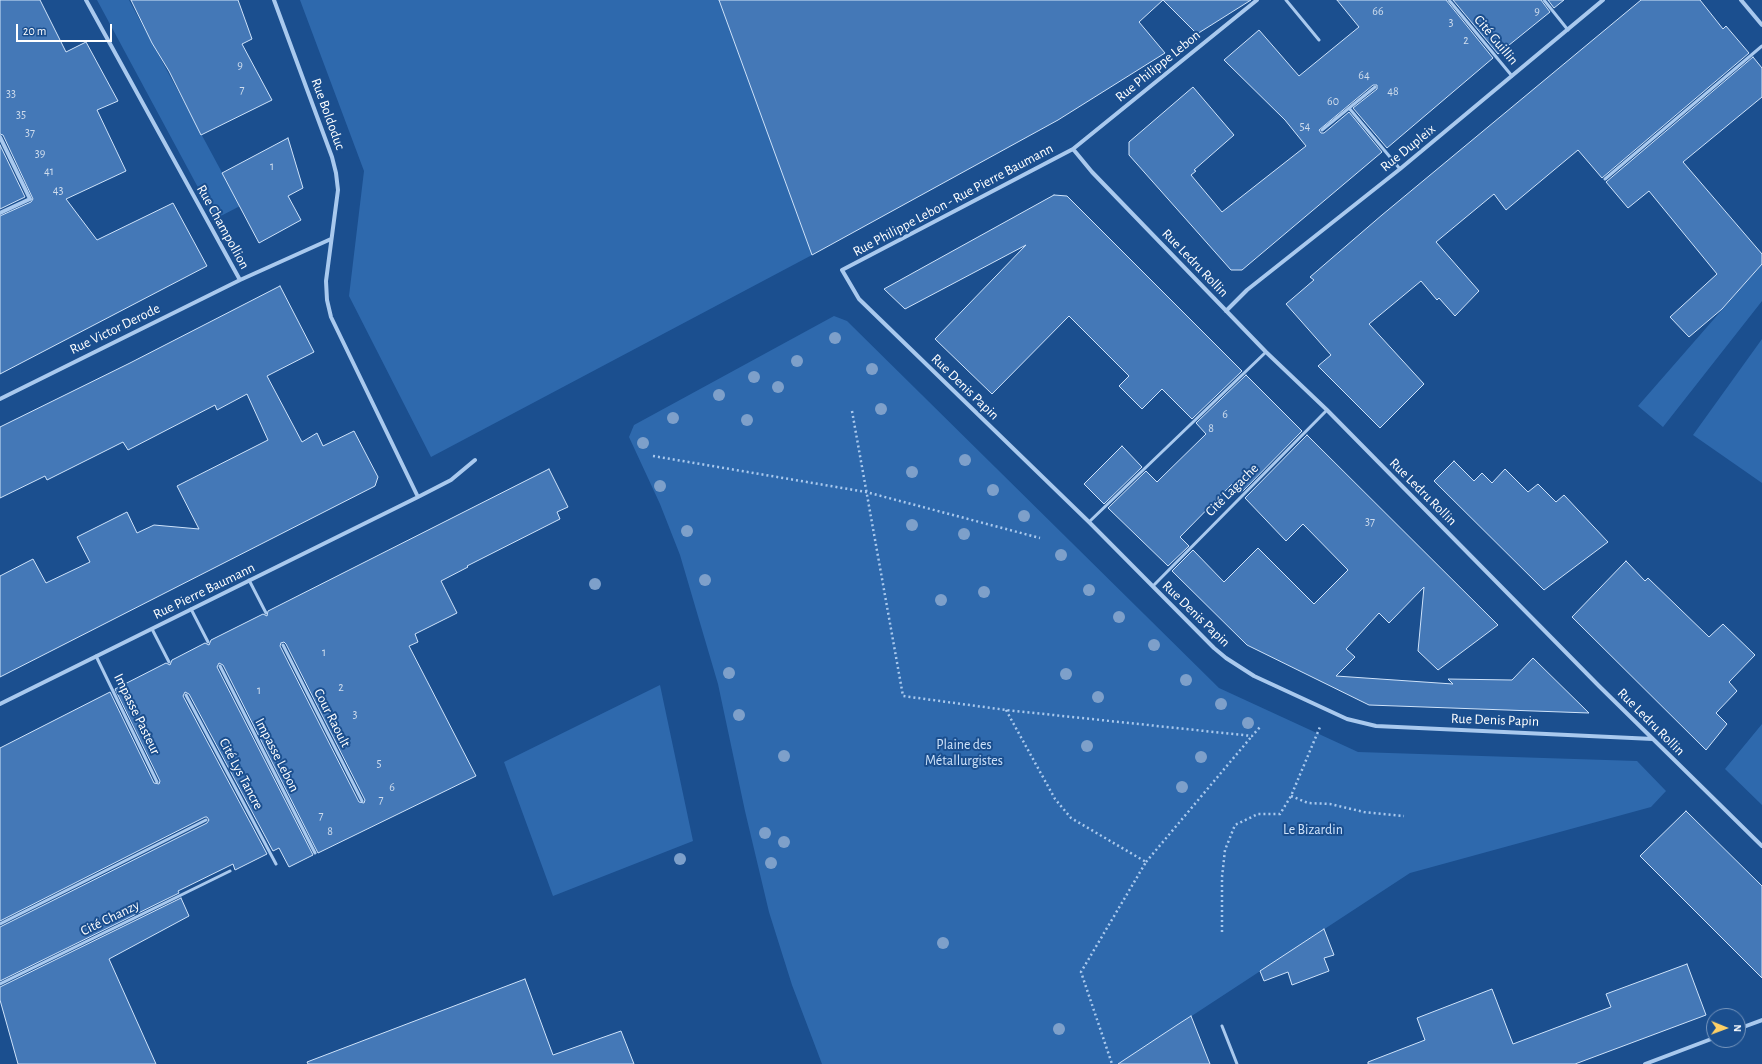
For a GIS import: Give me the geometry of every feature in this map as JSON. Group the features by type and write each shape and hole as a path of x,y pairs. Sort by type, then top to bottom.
{"street":[{"name":"Rue Champollion","path":"86,0 240,280 331,239"},
{"name":"Rue Boldoduc","path":"274,0 332,157 336,173 338,190 331,239"},
{"name":"Rue Philippe Lebon","path":"1073,150 1257,0"},
{"name":"Rue Dupleix","path":"1226,311 1248,290 1400,169 1603,0"},
{"path":"1741,0 1762,25"},
{"path":"0,137 30,200 0,213"},
{"name":"Rue Philippe Lebon - Rue Pierre Baumann","path":"842,270 1073,150"},
{"name":"Rue Ledru Rollin","path":"1073,150 1092,172 1266,352 1327,410 1653,739 1762,846"},
{"path":"331,239 326,281 326,300 330,317 418,497 451,480 475,460"},
{"name":"Rue Denis Papin","path":"842,270 860,299 1226,658 1254,676 1347,719 1376,726 1653,739"},
{"name":"Rue Victor Derode","path":"0,399 240,280"},
{"name":"Rue Pierre Baumann","path":"0,704 418,497"},
{"path":"1746,1026 1762,1020"},
{"path":"1645,1064 1706,1041"}],"lane":[{"path":"1286,0 1319,40"},
{"name":"Cité Guillin","path":"1448,0 1512,76"},
{"path":"1544,0 1568,30"},
{"path":"1605,179 1762,46"},
{"path":"1322,130 1375,86"},
{"path":"1349,108 1400,169"},
{"path":"1089,522 1266,352"},
{"name":"Cité Lagache","path":"1153,586 1327,410"},
{"path":"249,580 266,613"},
{"path":"191,609 208,642"},
{"path":"152,629 169,662"},
{"name":"Cour Raoult","path":"283,645 362,802"},
{"name":"Impasse Pasteur","path":"96,656 157,782"},
{"name":"Impasse Lebon","path":"220,666 315,853"},
{"name":"Cité Lys Tancre","path":"186,695 276,864"},
{"path":"0,924 206,820"},
{"name":"Cité Chanzy","path":"0,984 230,871"},
{"path":"1222,1026 1237,1064"}],"path":[{"path":"852,411 903,696 1006,710 1252,736"},
{"path":"654,456 866,492 1040,538"},
{"path":"1006,710 1054,799 1071,818 1146,862"},
{"path":"1222,932 1222,877 1225,850 1235,825 1258,814 1280,814 1292,796 1317,733 1329,711"},
{"path":"1112,1064 1081,972 1146,862 1261,726"},
{"path":"1292,796 1308,803 1330,804 1364,812 1404,816"}],"green space":[{"path":"97,0 129,0 240,206 215,219"},
{"path":"300,0 719,0 812,255 431,457 349,296 364,171"},
{"path":"1762,264 1762,301 1663,427 1638,406"},
{"name":"Plaine des Métallurgistes","path":"834,316 847,321 1219,688 1358,752 1637,761 1666,791 1651,807 1410,873 1129,1057 1132,1064 822,1064 792,985 769,912 745,811 718,684 680,555 660,504 629,437 634,425"},
{"path":"1762,339 1762,483 1693,435"},
{"path":"660,685 693,841 553,896 504,762"},
{"path":"1762,724 1762,805 1725,769"}],"building":[{"path":"0,0 40,0 66,52 86,42 118,101 97,110 126,171 66,199 97,240 173,203 207,266 0,374 0,216 31,202 33,199 3,135 0,134"},
{"path":"131,0 238,0 252,39 242,44 272,100 201,135"},
{"path":"719,0 1163,0 1139,22 1165,53 1058,120 812,255"},
{"path":"1163,0 1251,0 1197,34"},
{"path":"1337,0 1446,0 1493,58 1387,148 1353,108 1377,89 1377,85 1373,85 1319,130 1321,133 1324,133 1349,112 1382,152 1242,270 1231,270 1129,155 1129,142 1193,87 1234,135 1194,170 1196,171 1191,175 1222,212 1306,146 1285,120 1224,60 1259,30 1299,76 1359,27"},
{"path":"1453,0 1541,0 1550,12 1498,54"},
{"path":"1548,0 1564,0 1554,8"},
{"path":"1641,0 1700,0 1723,29 1726,26 1749,53 1602,178 1578,150 1506,210 1494,194 1436,242 1479,291 1455,316 1439,298 1437,300 1421,281 1369,324 1424,384 1380,428 1318,366 1331,355 1286,304 1314,280 1310,277 1382,215"},
{"path":"1753,57 1762,68 1762,97 1683,162 1762,254 1762,264 1722,309 1689,337 1670,317 1717,274 1649,191 1628,208 1606,182"},
{"path":"288,138 303,188 288,196 301,220 259,243 222,173"},
{"path":"0,145 25,197 0,209"},
{"path":"1054,195 1067,196 1242,371 1192,419 1162,389 1142,409 1119,386 1129,376 1069,316 992,394 935,339 1026,245 905,309 884,289"},
{"path":"280,286 314,352 267,376 302,442 317,433 323,446 354,431 378,477 375,486 0,677 0,576 33,559 46,583 90,562 77,537 127,512 137,533 154,525 199,529 177,486 268,440 247,394 217,410 215,405 128,450 123,442 47,480 45,476 0,498 0,427 130,363"},
{"path":"1246,375 1302,431 1241,493 1232,484 1180,537 1189,546 1168,566 1108,508 1146,471 1157,482 1206,434 1196,423"},
{"path":"1307,435 1498,625 1438,670 1418,651 1424,587 1389,623 1379,613 1346,649 1355,657 1336,676 1453,684 1448,679 1512,680 1533,658 1589,713 1369,705 1247,645 1172,571 1193,550 1224,582 1258,548 1314,604 1348,570 1303,524 1286,541 1245,498"},
{"path":"1122,446 1142,467 1104,504 1084,484"},
{"path":"1454,461 1474,481 1482,473 1492,483 1505,469 1528,492 1538,484 1556,502 1564,495 1608,542 1544,590 1434,481"},
{"path":"549,469 568,507 557,512 560,519 467,566 468,567 441,581 457,613 415,634 418,642 409,646 476,776 318,853 223,665 219,663 217,667 313,855 289,867 279,848 273,851 189,694 185,692 183,696 267,854 235,870 233,864 178,891 179,893 0,981 0,927 207,823 209,820 205,817 0,921 0,748 110,692 154,783 159,784 160,781 115,689 166,663 170,665 172,660 205,643 209,645 211,640 263,614 267,616 268,611","holes":["284,642 365,800 364,803 359,802 280,646 281,643"]},
{"path":"1626,561 1645,581 1648,578 1709,637 1723,624 1755,655 1729,682 1737,691 1716,713 1727,724 1706,750 1572,617"},
{"path":"1686,811 1762,886 1762,978 1640,856"},
{"path":"181,898 189,916 109,959 156,1064 18,1064 0,1000 0,987"},
{"path":"1324,929 1334,955 1324,958 1329,971 1292,985 1288,972 1264,981 1260,971"},
{"path":"1687,964 1706,1015 1575,1064 1368,1064 1368,1062 1425,1040 1417,1018 1492,989 1513,1044 1611,1007 1606,994"},
{"path":"525,979 553,1055 621,1031 634,1064 308,1064 307,1062"},
{"path":"1191,1016 1210,1064 1118,1064 1177,1025"}],"park label":[{"name":"Le Bizardin","path":"1313,830"}]}
